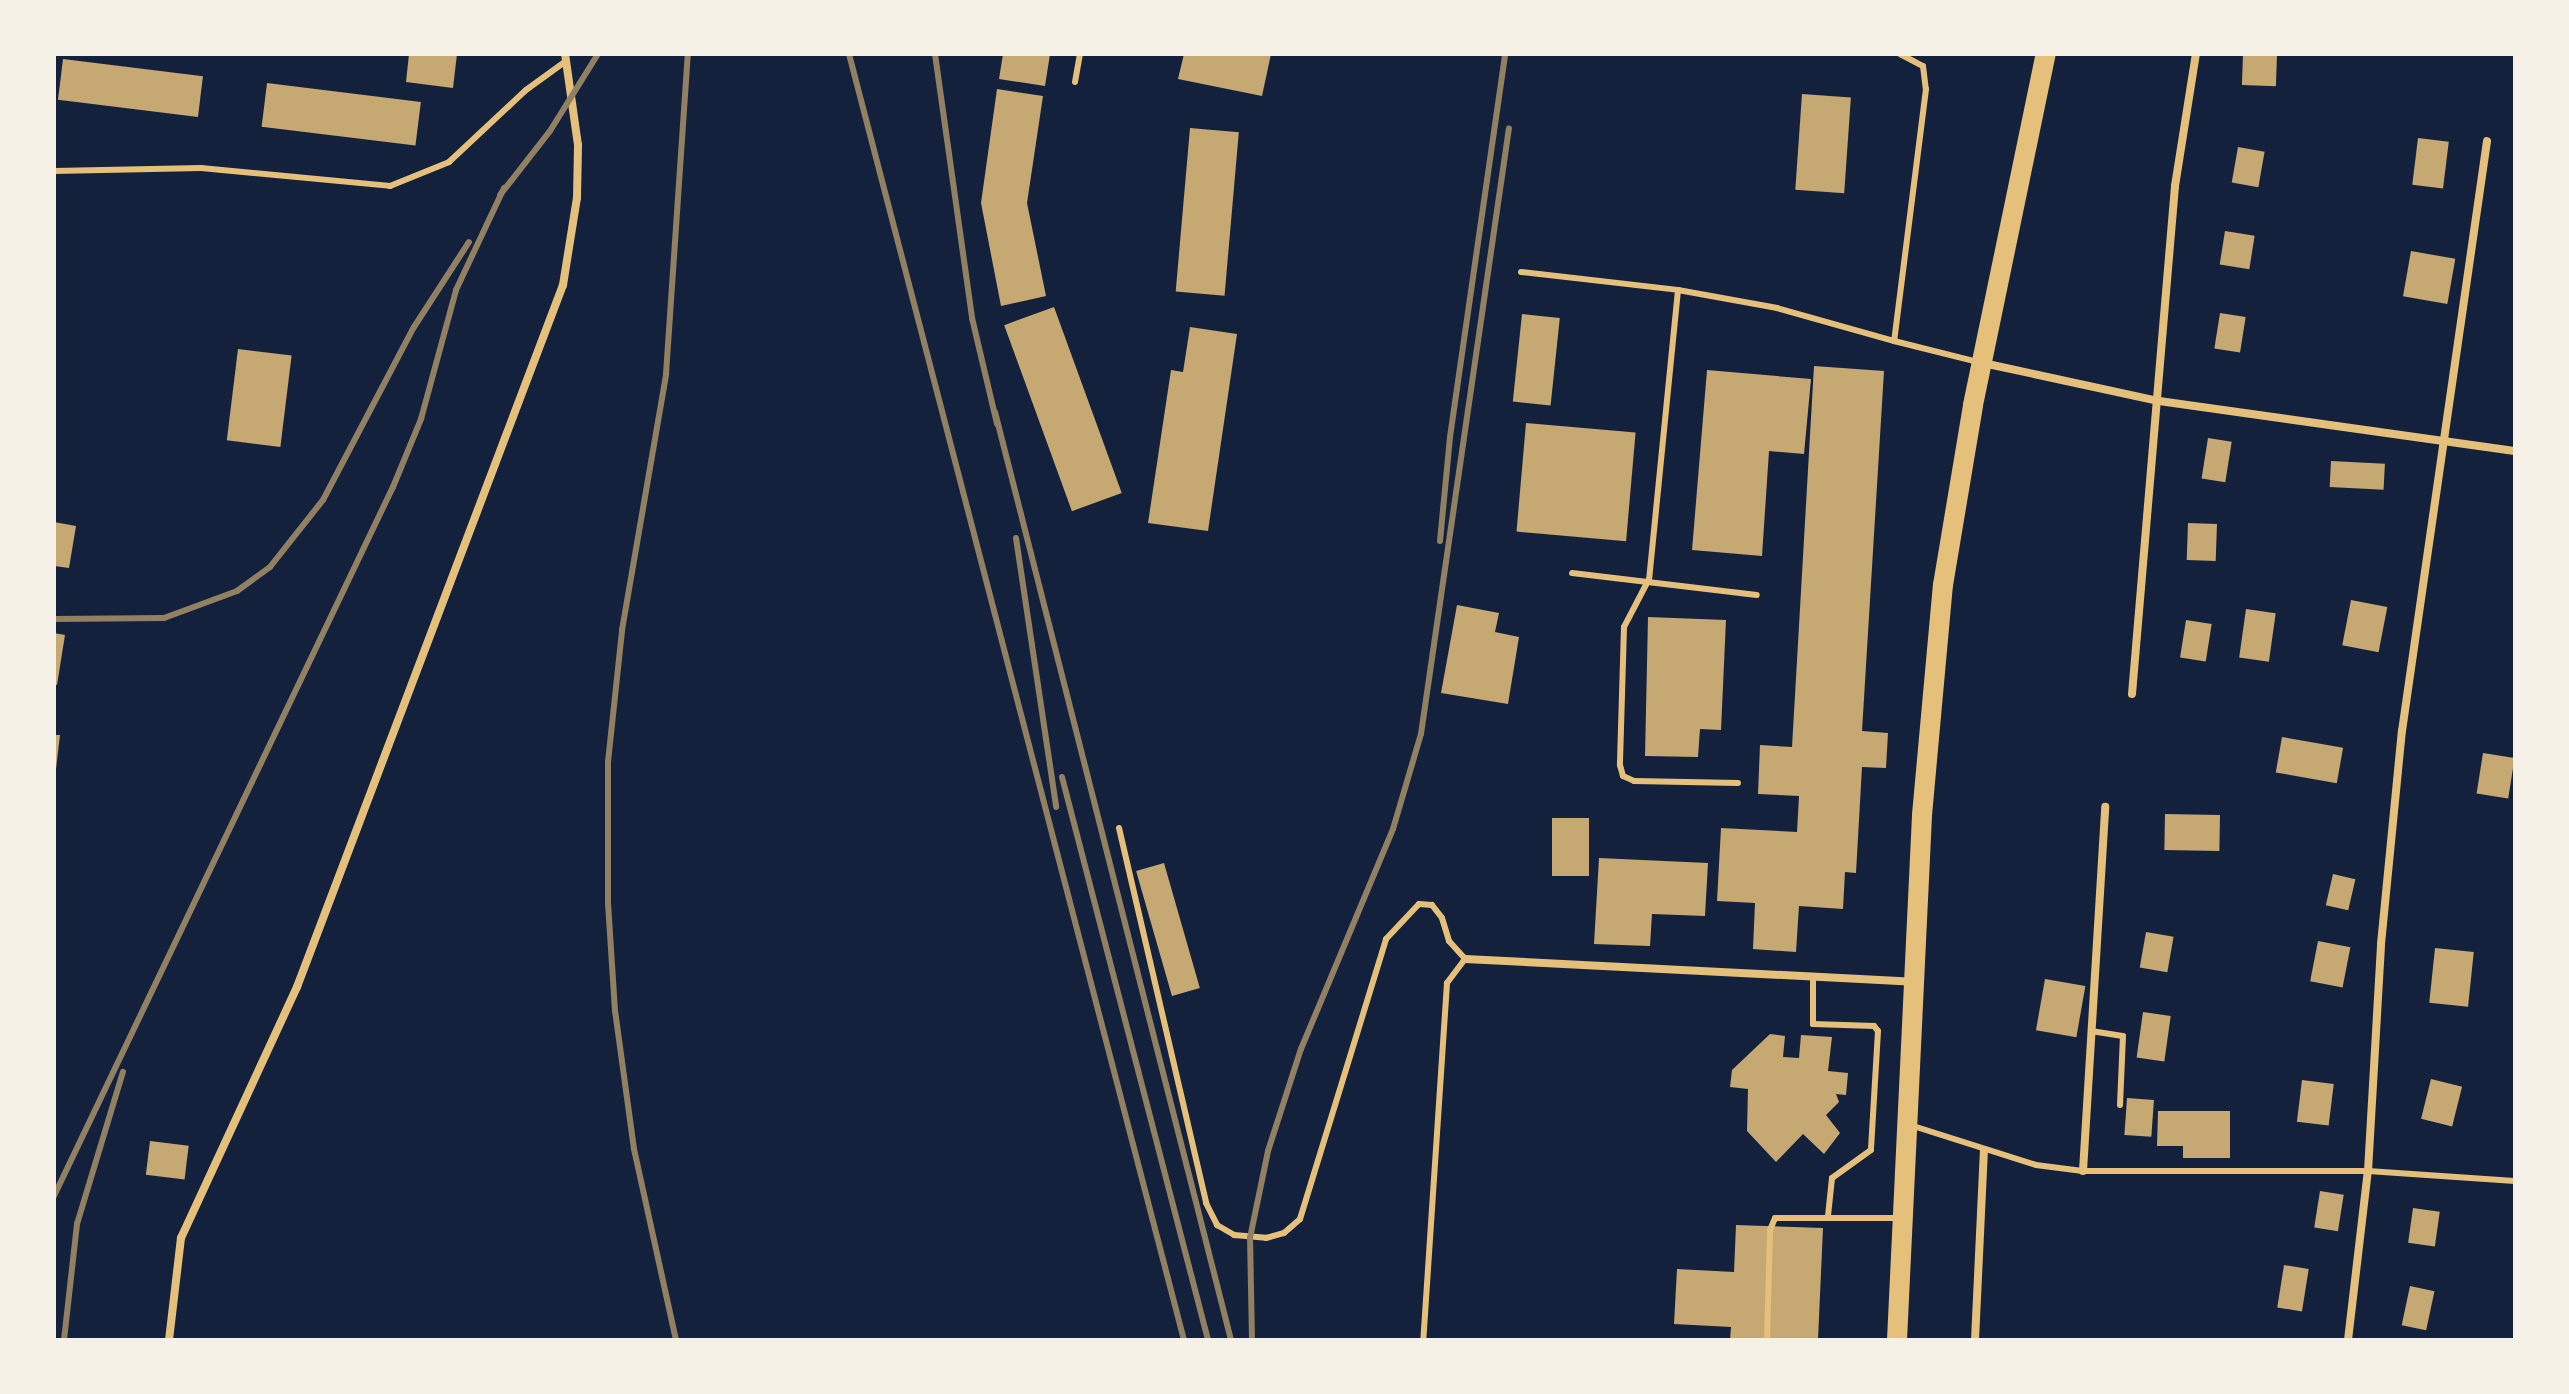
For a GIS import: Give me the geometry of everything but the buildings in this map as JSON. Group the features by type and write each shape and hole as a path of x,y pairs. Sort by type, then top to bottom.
{"main road":[{"path":"1897,1340 1931,688 1958,480 2046,54"}],"street":[{"path":"2132,694 2175,186 2196,54"},
{"path":"169,1340 181,1238 297,987 563,285 577,198 578,145 566,57"},
{"path":"2348,1340 2368,1171 2392,825 2442,441 2487,141"},
{"path":"1981,362 2159,401 2515,451"},
{"path":"2083,1171 2105,807"},
{"path":"1465,959 1914,982"},
{"path":"1975,1340 1984,1150"}],"lane":[{"path":"1075,82 1080,54"},
{"path":"1894,341 1926,89 1923,66 1900,54"},
{"path":"54,171 201,168 390,186 449,162 566,57"},
{"path":"1521,272 1678,290 1777,308 1981,362"},
{"path":"1678,290 1649,579 1624,627 1623,776 1634,781 1738,783"},
{"path":"1572,573 1649,579 1757,595"},
{"path":"1119,828 1206,1203 1217,1225 1234,1235 1266,1238 1284,1233 1300,1219 1386,939 1405,914 1419,904 1432,905 1449,941 1465,959 1447,983 1423,1340"},
{"path":"1813,978 1813,1024 1874,1026 1878,1031 1871,1150 1832,1178 1828,1216"},
{"path":"2091,1031 2123,1036 2120,1105"},
{"path":"1906,1123 1984,1150 2083,1171 2368,1171 2515,1181"},
{"path":"1767,1340 1770,1230 1775,1218 1902,1218"}],"railway":[{"path":"500,195 550,131 598,54"},
{"path":"676,1340 634,1149 615,1011 608,903 608,762 622,630 666,374 688,54"},
{"path":"849,54 1184,1340"},
{"path":"935,54 972,318 997,424"},
{"path":"1440,541 1450,437 1505,54"},
{"path":"1252,1340 1250,1238 1268,1151 1301,1049 1393,829 1421,734 1509,128"},
{"path":"54,1196 393,487 421,419 456,290 504,188"},
{"path":"54,619 164,618 237,591 270,567 323,500 414,327 469,242"},
{"path":"995,412 1231,1340"},
{"path":"1016,538 1056,807"},
{"path":"1062,777 1208,1340"},
{"path":"64,1340 77,1224 123,1072"}]}
